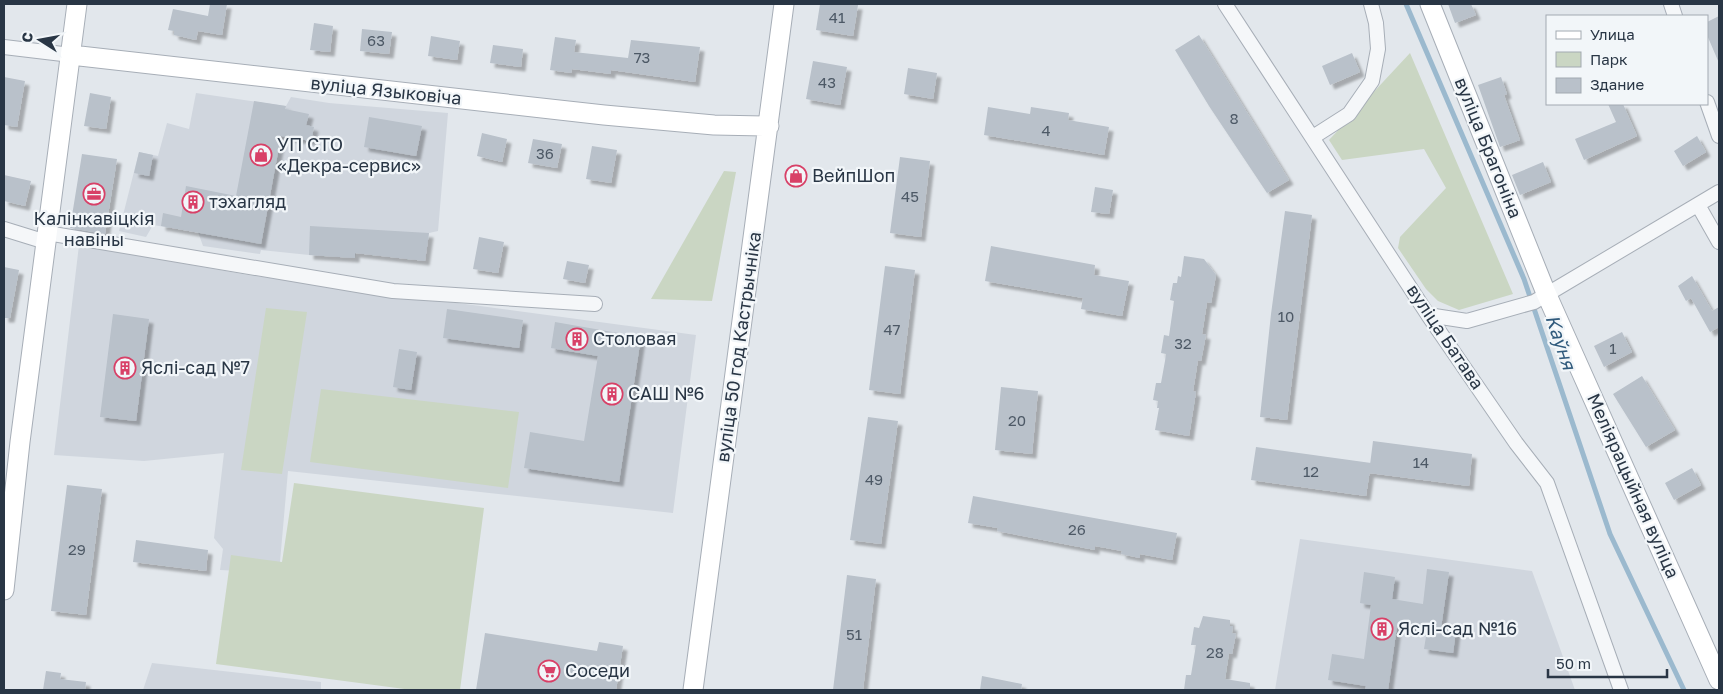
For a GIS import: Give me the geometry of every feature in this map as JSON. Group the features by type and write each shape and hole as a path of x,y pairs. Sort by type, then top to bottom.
{"street":[{"path":"4,590 20,442 77,4"},
{"name":"вуліца 50 год Кастрычніка","path":"693,690 784,4"},
{"name":"вуліца Батава","path":"1225,4 1428,314 1516,443 1547,483 1621,690"},
{"path":"1313,137 1349,114 1372,81 1378,48 1376,23 1370,4"},
{"name":"вуліца Брагоніна","path":"1430,4 1540,298"},
{"name":"вуліца Языковіча","path":"4,48 594,114 714,125 769,126"},
{"path":"1708,105 1719,136"},
{"path":"1428,314 1467,321 1503,312 1540,298 1719,192"},
{"path":"1698,205 1719,242"},
{"path":"4,229 47,238 393,291 595,304"},
{"name":"Меліярацыйная вуліца","path":"1540,298 1719,680"}],"shaded area":[{"path":"196,93 286,106 291,97 329,103 448,113 438,231 429,233 425,261 356,253 355,258 261,250 260,254 203,246 198,232 153,225 146,237 119,231 139,152 158,156 167,123 189,129"},
{"path":"79,245 248,275 696,335 673,513 288,471 279,573 220,570 223,549 214,538 224,453 144,461 54,455"},
{"path":"1300,539 1532,571 1575,690 1275,690"},
{"path":"152,663 321,682 321,690 143,690"}],"green space":[{"path":"1410,53 1513,294 1459,310 1438,301 1426,289 1398,248 1400,237 1446,188 1424,149 1342,160 1329,140"},
{"path":"724,171 736,172 712,301 651,299"},
{"path":"266,308 307,312 282,474 241,470"},
{"path":"321,389 519,412 508,488 310,462"},
{"path":"294,483 484,508 460,690 412,690 216,664 231,555 282,562"}],"building":[{"path":"210,4 227,4 222,35 198,31 196,40 174,35 174,31 168,30 173,9 208,16"},
{"path":"820,4 858,5 853,36 816,30"},
{"path":"1448,4 1471,4 1476,15 1455,23"},
{"path":"1719,16 1719,63 1708,37 1708,22"},
{"path":"314,23 333,26 330,52 310,50"},
{"path":"362,29 392,32 389,54 360,51"},
{"path":"1199,35 1289,180 1267,193 1209,106 1175,50"},
{"path":"431,36 460,41 457,60 428,56"},
{"path":"555,37 576,40 574,52 628,58 631,40 700,47 695,82 611,70 611,74 572,69 571,73 550,70"},
{"path":"493,45 523,49 521,67 490,63"},
{"path":"1352,53 1360,72 1330,85 1322,66"},
{"path":"813,61 847,67 840,105 806,99"},
{"path":"908,68 937,73 933,99 904,94"},
{"path":"4,77 25,81 17,127 4,125"},
{"path":"1501,77 1507,94 1504,95 1520,140 1500,147 1478,85"},
{"path":"90,93 111,97 106,129 84,126"},
{"name":"УП СТО «Декра-сервис»","path":"254,101 286,106 285,109 309,114 306,125 314,127 311,141 281,136 261,244 161,226 163,213 181,217 186,186 236,196"},
{"path":"1608,105 1623,105 1637,136 1584,160 1575,139 1616,122"},
{"path":"988,107 1030,114 1031,107 1069,113 1068,120 1109,127 1104,155 984,135"},
{"path":"369,117 422,126 416,156 364,147"},
{"path":"482,133 507,139 502,162 477,156"},
{"path":"1697,136 1706,152 1683,166 1674,151"},
{"path":"533,139 562,144 557,168 528,163"},
{"path":"592,146 617,150 611,183 586,179"},
{"path":"139,152 153,155 149,176 134,173"},
{"name":"Калінкавіцкія навіны","path":"82,154 117,159 105,234 70,228"},
{"path":"900,157 930,161 921,237 890,233"},
{"path":"1543,162 1551,182 1520,195 1512,175"},
{"path":"4,175 31,181 25,206 4,201"},
{"path":"1095,187 1113,190 1109,214 1091,212"},
{"path":"1285,211 1312,215 1287,420 1260,417"},
{"path":"310,226 429,233 425,261 355,253 355,258 309,255"},
{"path":"479,237 504,242 498,273 473,269"},
{"path":"991,246 1095,265 1094,275 1129,281 1122,316 1081,309 1083,298 985,281"},
{"path":"1184,256 1204,259 1216,275 1211,303 1207,302 1202,334 1206,335 1201,361 1198,360 1193,391 1196,392 1189,436 1155,430 1159,408 1157,408 1158,401 1153,400 1156,383 1161,383 1165,361 1166,354 1161,353 1164,335 1169,336 1174,301 1170,300 1173,283 1177,283 1178,276 1181,277"},
{"path":"567,261 589,265 585,283 563,279"},
{"path":"885,266 915,270 900,394 869,390"},
{"path":"4,267 19,270 10,318 4,318"},
{"path":"1692,276 1712,311 1719,307 1719,327 1710,332 1691,298 1686,301 1678,286"},
{"path":"447,309 523,320 519,348 443,338"},
{"name":"Яслі-сад №7","path":"113,314 149,319 136,421 100,417"},
{"name":"САШ №6","path":"555,322 641,337 619,482 524,468 530,432 584,441 598,356 551,348"},
{"path":"1622,332 1632,352 1604,367 1594,346"},
{"path":"399,349 417,352 411,390 393,387"},
{"path":"1642,376 1675,430 1646,447 1613,394"},
{"path":"1001,387 1038,391 1032,454 995,450"},
{"path":"868,417 898,421 881,544 850,540"},
{"path":"1373,441 1472,454 1469,486 1369,473"},
{"path":"1256,447 1371,463 1366,496 1251,480"},
{"path":"1692,468 1701,485 1674,500 1665,483"},
{"path":"67,485 102,489 86,615 51,611"},
{"path":"973,496 1177,533 1172,560 1140,554 1140,558 1121,554 1122,551 1095,546 1095,550 997,531 998,528 968,523"},
{"path":"136,540 208,550 206,571 133,562"},
{"name":"Яслі-сад №16","path":"1427,569 1449,572 1441,628 1456,631 1453,653 1424,649 1427,630 1397,626 1388,690 1365,690 1366,686 1328,680 1332,654 1364,659 1371,605 1360,603 1364,572 1395,577 1392,599 1423,604"},
{"path":"847,575 876,579 863,690 833,690"},
{"path":"1203,616 1230,620 1230,626 1233,626 1232,633 1236,634 1232,654 1229,653 1225,679 1250,683 1250,690 1184,690 1186,675 1191,675 1196,645 1191,645 1194,627 1199,628"},
{"name":"Соседи","path":"485,633 597,651 599,642 623,646 616,690 476,690"},
{"path":"46,671 61,673 60,679 86,682 85,690 43,690"},
{"path":"982,676 1022,684 1021,690 980,690"}],"waterway":[{"name":"Каўня","path":"1406,4 1524,279 1610,534 1684,690"}],"place":[{"name":"УП СТО «Декра-сервис»","path":"261,155"},
{"name":"ВейпШоп","path":"796,176"},
{"name":"Калінкавіцкія навіны","path":"94,194"},
{"name":"тэхагляд","path":"193,202"},
{"name":"Столовая","path":"577,339"},
{"name":"Яслі-сад №7","path":"125,368"},
{"name":"САШ №6","path":"612,394"},
{"name":"Яслі-сад №16","path":"1382,629"},
{"name":"Соседи","path":"549,671"}]}
